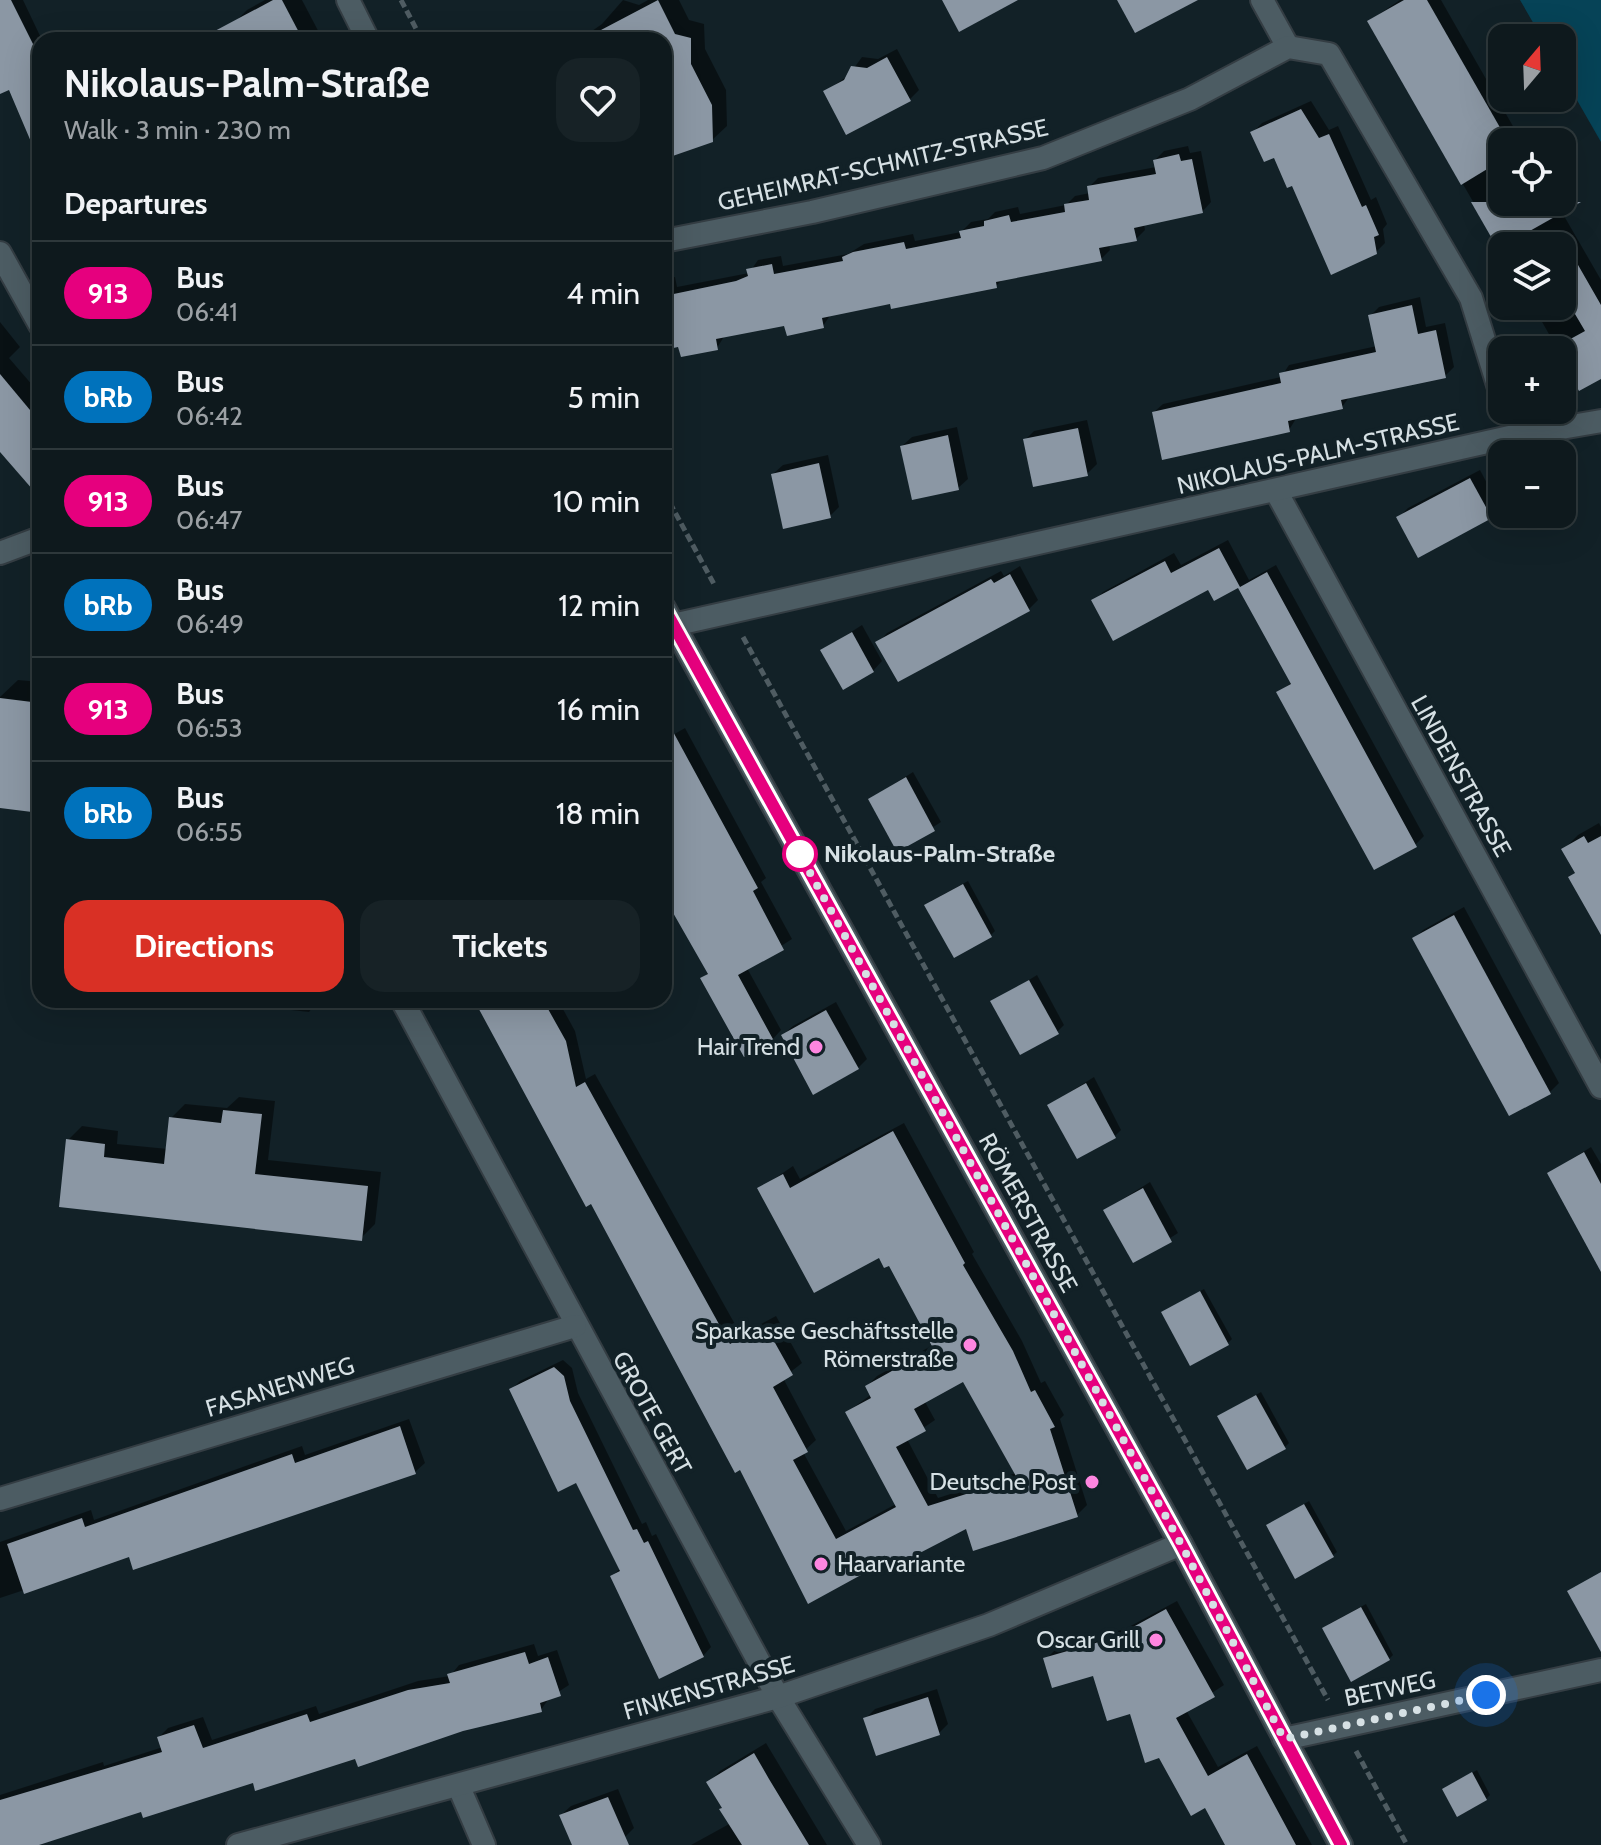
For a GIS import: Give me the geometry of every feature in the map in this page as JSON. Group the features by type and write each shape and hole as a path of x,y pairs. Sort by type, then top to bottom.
{"street":[{"path":"348,0 364,32"},
{"path":"1262,0 1288,47 1329,54 1471,298 1488,353"},
{"name":"GEHEIMRAT-SCHMITZ-STRASSE","path":"672,239 812,212 1043,158 1190,99 1288,47"},
{"path":"0,253 32,311"},
{"name":"NIKOLAUS-PALM-STRASSE","path":"672,617 730,613 1514,436 1601,421"},
{"path":"1510,424 1514,436"},
{"name":"LINDENSTRASSE","path":"1276,491 1601,1087"},
{"path":"0,553 32,541"},
{"name":"RÖMERSTRASSE","path":"672,624 1181,1544 1341,1845"},
{"name":"GROTE GERT","path":"406,1008 575,1326 778,1697 869,1845"},
{"name":"FASANENWEG","path":"0,1499 575,1326"},
{"name":"FINKENSTRASSE","path":"238,1845 264,1842 778,1697 989,1625 1181,1544"},
{"name":"BETWEG","path":"1284,1739 1601,1670"},
{"path":"459,1787 484,1845"}],"path":[{"path":"401,0 418,32"},
{"path":"672,507 1407,1845"}],"shaded area":[{"path":"1520,0 1601,0 1601,142 1576,98 1576,24 1534,24"}],"building":[{"path":"0,0 11,0 32,42 32,144 9,90 0,94"},
{"path":"273,0 282,0 299,32 213,32"},
{"path":"658,0 675,34 691,38 691,64 712,105 713,142 672,156 672,32 597,32"},
{"path":"942,0 1018,0 959,32"},
{"path":"1117,0 1198,0 1135,33"},
{"path":"1404,0 1427,0 1488,107 1488,112 1491,112 1500,128 1488,128 1488,169 1461,185 1367,21"},
{"path":"887,57 911,101 846,135 823,91 844,80 851,66 867,68"},
{"path":"1301,109 1319,138 1329,134 1362,207 1366,205 1379,235 1374,237 1377,254 1331,275 1292,186 1287,188 1274,158 1264,162 1250,132"},
{"path":"1179,154 1181,161 1192,159 1203,213 1134,228 1137,241 1099,248 1102,261 996,282 997,288 891,309 890,304 822,318 824,328 787,336 784,326 716,339 718,350 681,357 678,347 672,348 672,294 736,281 748,276 746,269 772,264 774,274 843,261 842,257 853,252 904,242 906,249 961,238 959,231 984,226 984,221 1009,215 1011,222 1065,212 1064,204 1089,200 1087,186 1156,174 1153,160"},
{"path":"1471,202 1488,202 1488,216 1556,216 1528,232 1488,232"},
{"path":"1576,261 1601,305 1601,379 1579,391 1576,386 1576,336 1585,331 1576,316"},
{"path":"1412,305 1418,334 1436,330 1446,378 1341,400 1343,409 1288,421 1290,432 1162,460 1152,412 1281,383 1279,373 1376,352 1368,315"},
{"path":"0,374 32,412 32,489 0,452"},
{"path":"1078,428 1088,476 1033,487 1023,439"},
{"path":"948,435 959,490 912,500 900,446"},
{"path":"819,463 831,518 783,529 771,474"},
{"path":"1470,478 1488,511 1488,520 1418,558 1396,517"},
{"path":"1219,548 1240,587 1267,572 1417,847 1374,870 1276,692 1291,684 1238,588 1214,601 1208,590 1113,641 1091,600 1165,561 1171,573"},
{"path":"1010,574 1030,611 898,682 875,642 991,579 994,583"},
{"path":"852,632 874,672 843,690 820,650"},
{"path":"0,698 32,702 32,812 0,808"},
{"path":"672,730 758,888 753,891 784,950 738,975 774,1041 744,1057 700,978 708,974 672,911"},
{"path":"906,777 935,831 897,852 868,799"},
{"path":"1584,836 1588,843 1601,836 1601,935 1568,877 1575,873 1561,849"},
{"path":"963,884 992,937 954,958 924,905"},
{"path":"1454,915 1551,1094 1509,1116 1412,938"},
{"path":"1029,980 1059,1034 1020,1055 990,1001"},
{"path":"478,1008 547,1008 566,1041 576,1087 585,1082 730,1344 765,1325 793,1375 773,1387 808,1452 793,1460 836,1539 896,1507 845,1412 871,1398 865,1386 933,1348 889,1266 884,1268 879,1258 814,1293 757,1188 783,1174 790,1188 893,1131 965,1263 963,1265 1013,1351 1031,1392 1035,1390 1055,1427 1050,1429 1078,1517 973,1551 966,1529 885,1571 881,1564 808,1604 740,1470 735,1473 591,1204 586,1207","holes":["963,1382 1017,1478 928,1506 896,1447 926,1431 914,1409"]},
{"path":"826,1010 859,1069 813,1095 781,1035"},
{"path":"1086,1083 1116,1138 1077,1159 1047,1105"},
{"path":"223,1110 262,1114 255,1174 368,1186 362,1241 59,1207 66,1139 105,1144 104,1157 164,1164 169,1117 221,1123"},
{"path":"1584,1152 1601,1184 1601,1272 1547,1173"},
{"path":"1143,1188 1172,1242 1133,1263 1103,1210"},
{"path":"1200,1291 1229,1345 1190,1366 1161,1312"},
{"path":"554,1367 564,1376 570,1401 633,1530 637,1529 644,1543 648,1541 704,1657 659,1679 610,1576 620,1571 576,1483 558,1492 509,1389"},
{"path":"1256,1395 1286,1449 1247,1470 1217,1416"},
{"path":"400,1426 416,1474 133,1570 129,1557 24,1594 7,1544 82,1518 85,1527 292,1454 295,1463"},
{"path":"1304,1504 1334,1557 1295,1579 1266,1525"},
{"path":"1601,1572 1601,1652 1567,1591"},
{"path":"1361,1607 1390,1660 1351,1682 1322,1628"},
{"path":"1166,1609 1215,1697 1176,1718 1208,1776 1247,1754 1296,1845 1225,1845 1205,1808 1191,1816 1159,1758 1145,1763 1130,1714 1107,1721 1093,1676 1052,1688 1043,1658 1113,1638"},
{"path":"525,1652 529,1664 548,1657 561,1696 540,1703 542,1712 463,1731 358,1767 355,1759 255,1791 253,1783 143,1818 141,1812 39,1845 0,1845 0,1800 162,1752 157,1737 194,1725 203,1748 307,1714 310,1722 408,1690 450,1683 447,1674"},
{"path":"928,1697 940,1735 876,1756 863,1718"},
{"path":"754,1753 809,1845 742,1845 719,1809 722,1808 706,1782"},
{"path":"1472,1772 1487,1800 1457,1817 1442,1789"},
{"path":"608,1797 629,1845 572,1845 559,1815"}],"bus line":[{"name":"913","path":"672,622 1181,1544 1341,1845"}],"place":[{"name":"Nikolaus-Palm-Straße","path":"800,854"},
{"name":"Hair Trend","path":"816,1047"},
{"name":"Sparkasse Geschäftsstelle Römerstraße","path":"970,1345"},
{"name":"Deutsche Post","path":"1092,1482"},
{"name":"Haarvariante","path":"821,1564"},
{"name":"Oscar Grill","path":"1156,1640"}],"route":[{"path":"800,854 798,851 1181,1544 1284,1739 1486,1695"}]}
